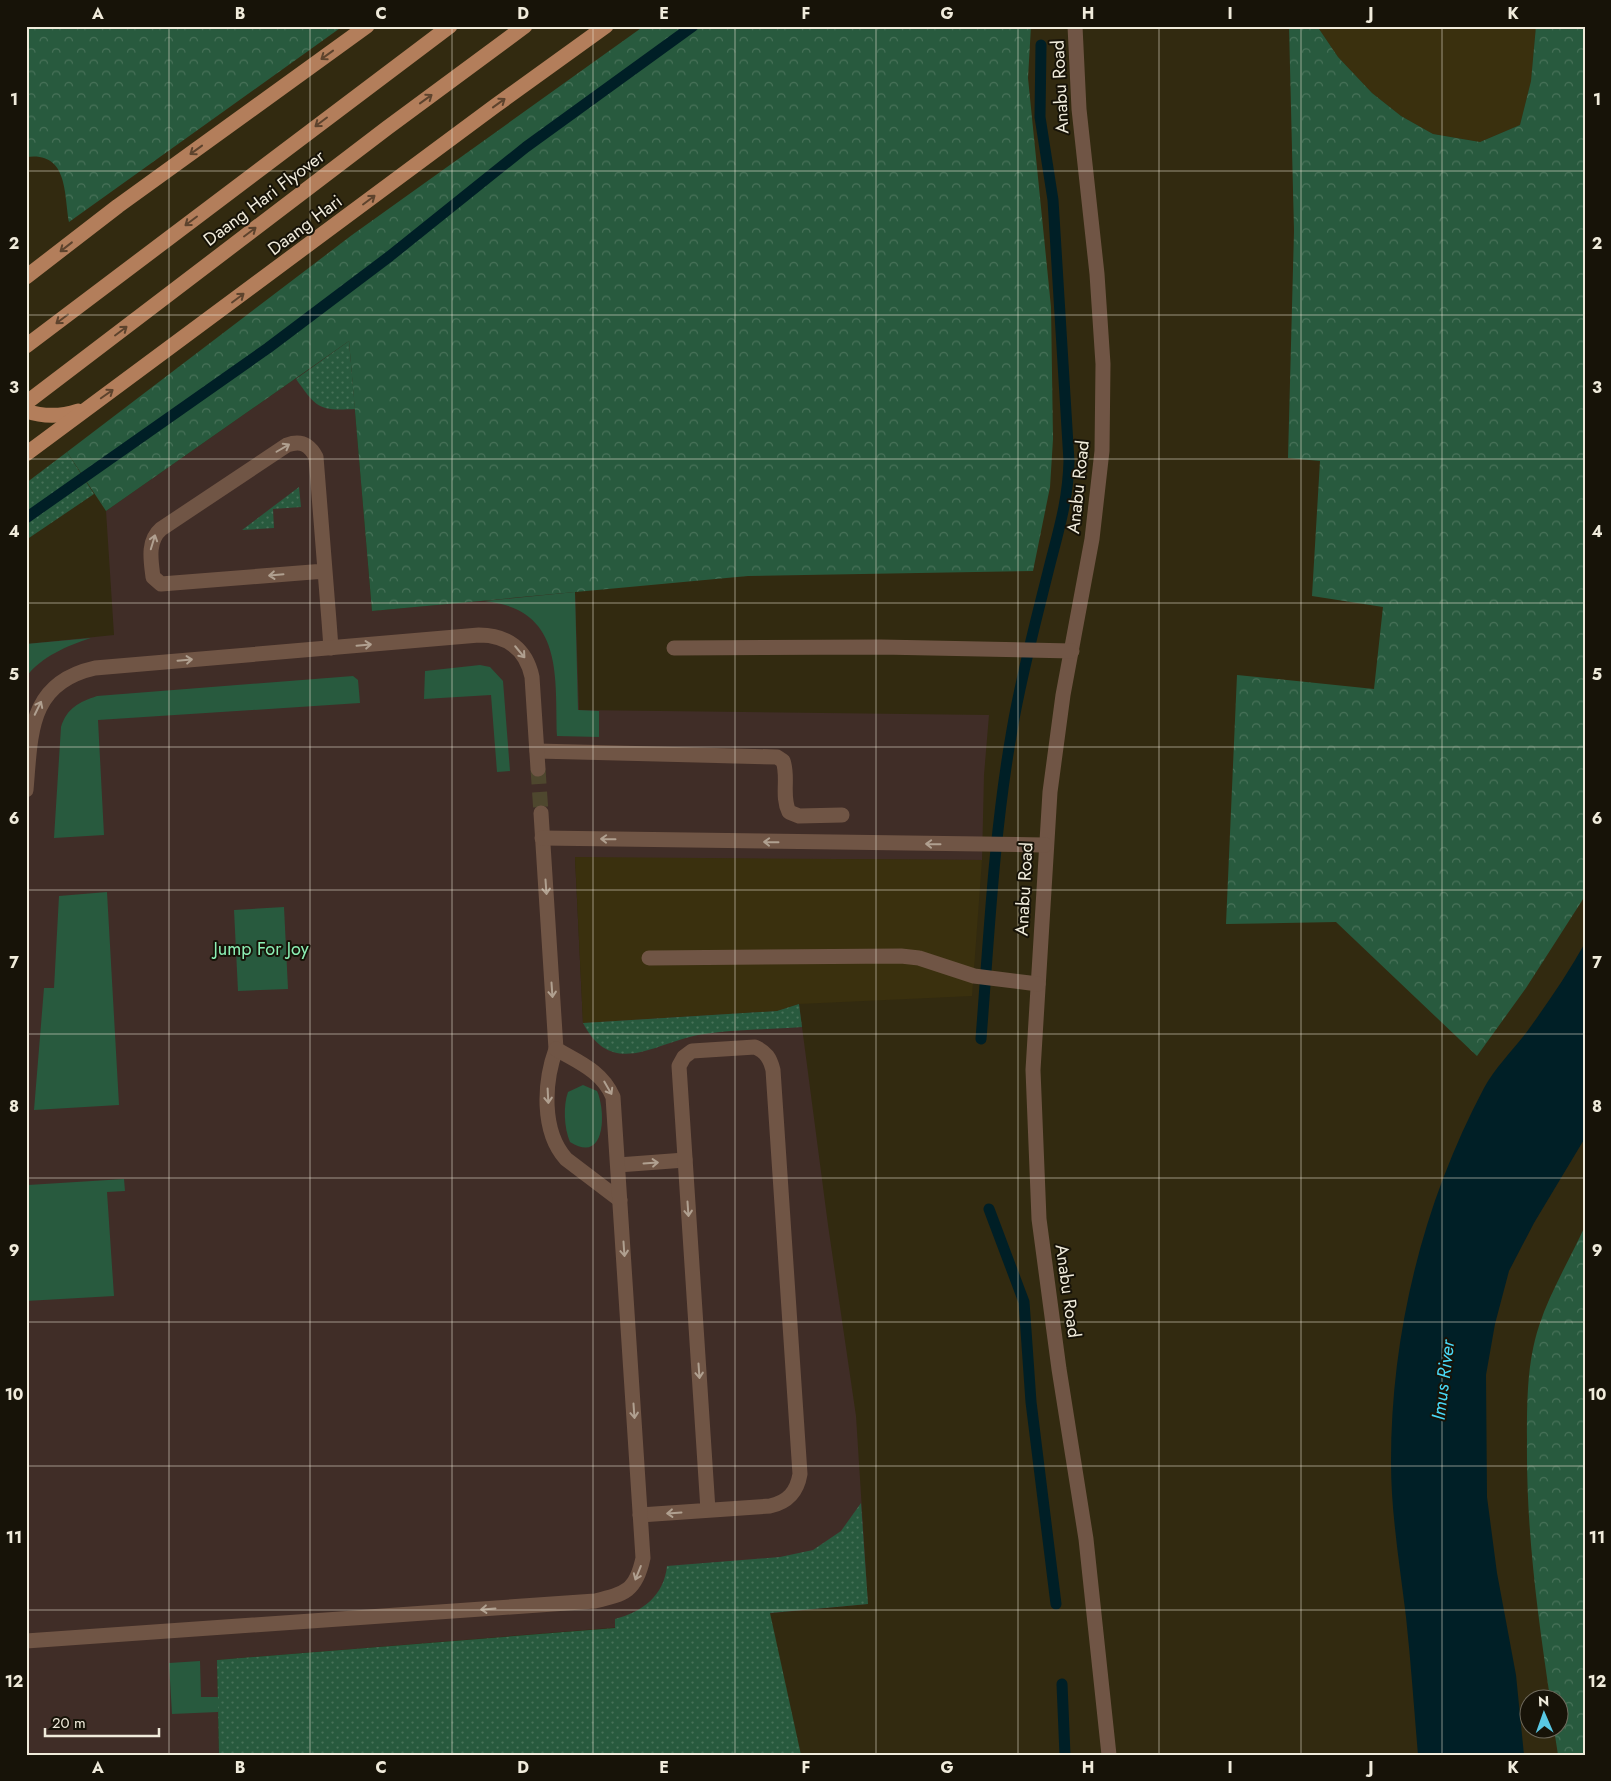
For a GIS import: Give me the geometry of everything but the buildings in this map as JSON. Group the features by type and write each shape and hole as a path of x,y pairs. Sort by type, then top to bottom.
{"main road":[{"path":"26,277 118,206 367,26"},
{"name":"Daang Hari Flyover","path":"26,346 450,26"},
{"name":"Daang Hari Flyover","path":"26,403 387,128 525,26"},
{"name":"Daang Hari","path":"26,454 495,106 606,26"},
{"path":"26,411 47,416 67,415 87,409"}],"street":[{"name":"Anabu Road","path":"1076,26 1079,110 1097,274 1103,364 1102,451 1099,488 1056,741 1045,845 1033,1070 1039,1219 1059,1370 1087,1547 1109,1755"},
{"path":"325,571 161,584 153,577 151,544 156,533 161,529 287,444 295,442 305,443 312,449 316,457 325,571 331,648"},
{"path":"26,790 29,734 42,701 58,684 79,672 95,668 479,635 504,638 524,654 530,665 538,769"},
{"path":"674,648 1006,649 1072,651"},
{"path":"537,751 777,757 783,760 785,766 786,801 789,812 799,816 842,815"},
{"path":"541,813 556,1049 550,1067 548,1085 550,1123 555,1143 566,1160 620,1200"},
{"path":"542,838 1045,845"},
{"path":"649,958 901,956 919,958 974,976 1038,984"},
{"path":"640,1515 708,1510 778,1504 793,1494 798,1485 800,1474 773,1070 770,1060 764,1052 755,1047 745,1046 692,1051 684,1057 679,1066 708,1510"},
{"path":"26,1641 595,1601 622,1594 634,1582 643,1558 615,1109 608,1085 590,1068 556,1049"},
{"path":"618,1165 685,1160"}],"shaded area":[{"path":"1317,26 1536,26 1531,81 1520,125 1480,142 1433,134 1401,116 1372,93 1338,57"},
{"path":"349,341 372,611 575,592 579,710 989,715 984,775 982,860 575,858 583,1022 777,1011 799,1004 828,1225 856,1416 868,1604 672,1623 217,1660 219,1755 26,1755 26,644 114,635 106,511"},
{"path":"575,857 982,860 972,996 799,1004 777,1011 583,1023"}],"green space":[{"path":"26,26 343,26 69,222 64,187 57,167 50,161 40,157 26,157"},
{"path":"644,26 1031,26 1028,78 1051,307 1053,439 1050,487 1033,571 748,576 372,611 349,341 106,511 67,452 352,235"},
{"path":"1289,26 1317,26 1338,57 1372,93 1401,116 1433,134 1480,142 1520,125 1531,81 1536,26 1585,26 1585,896 1526,988 1477,1056 1336,922 1226,924 1237,675 1374,689 1383,607 1312,596 1320,461 1288,458 1294,231"},
{"path":"349,341 355,409 333,409 320,406 314,402 296,379"},
{"path":"67,452 94,494 26,540 26,483"},
{"path":"299,487 301,507 273,509 274,528 242,530"},
{"path":"575,592 578,710 599,711 599,737 557,736 554,669 550,649 542,631 529,617 510,607 484,601"},
{"path":"91,638 64,648 47,658 26,677 26,644"},
{"path":"480,665 490,667 503,681 510,771 497,772 491,695 424,699 425,671"},
{"path":"353,676 358,680 360,703 98,720 104,835 54,838 61,727 70,710 79,703 97,696"},
{"path":"107,892 119,1105 34,1110 44,988 54,988 59,896"},
{"name":"Jump For Joy","path":"284,907 288,989 238,991 234,910"},
{"path":"799,1004 802,1027 698,1035 635,1053 621,1054 607,1050 595,1040 583,1023 777,1011"},
{"path":"583,1085 597,1091 602,1111 600,1133 597,1141 591,1147 582,1147 570,1142 565,1124 568,1092"},
{"path":"124,1179 125,1191 107,1192 114,1296 26,1301 26,1199 28,1185"},
{"path":"1585,1226 1585,1755 1558,1755 1555,1738 1568,1738 1568,1688 1549,1688 1530,1537 1527,1425 1530,1368 1539,1326 1554,1288"},
{"path":"861,1503 868,1604 770,1613 801,1755 219,1755 217,1660 615,1628 615,1619 643,1607 656,1594 665,1577 667,1566 780,1557 813,1550 841,1531"},
{"path":"200,1661 201,1697 218,1697 218,1712 172,1714 169,1663"}],"water":[{"name":"Imus River","path":"1585,943 1585,1138 1534,1223 1509,1271 1495,1324 1486,1375 1487,1497 1497,1573 1516,1675 1518,1738 1522,1738 1524,1755 1418,1755 1408,1634 1391,1481 1392,1414 1404,1317 1428,1223 1462,1132 1488,1081 1526,1033 1564,978"}],"waterway":[{"path":"26,518 268,348 390,256 526,147 693,26"},
{"path":"981,1039 993,884 1006,768 1033,631 1062,517 1067,490 1069,461 1053,200 1040,117 1041,45"},
{"path":"989,1209 1024,1302 1031,1402 1056,1604"},
{"path":"1062,1684 1065,1755"}],"tunnel":[{"path":"538,769 541,813"}]}
